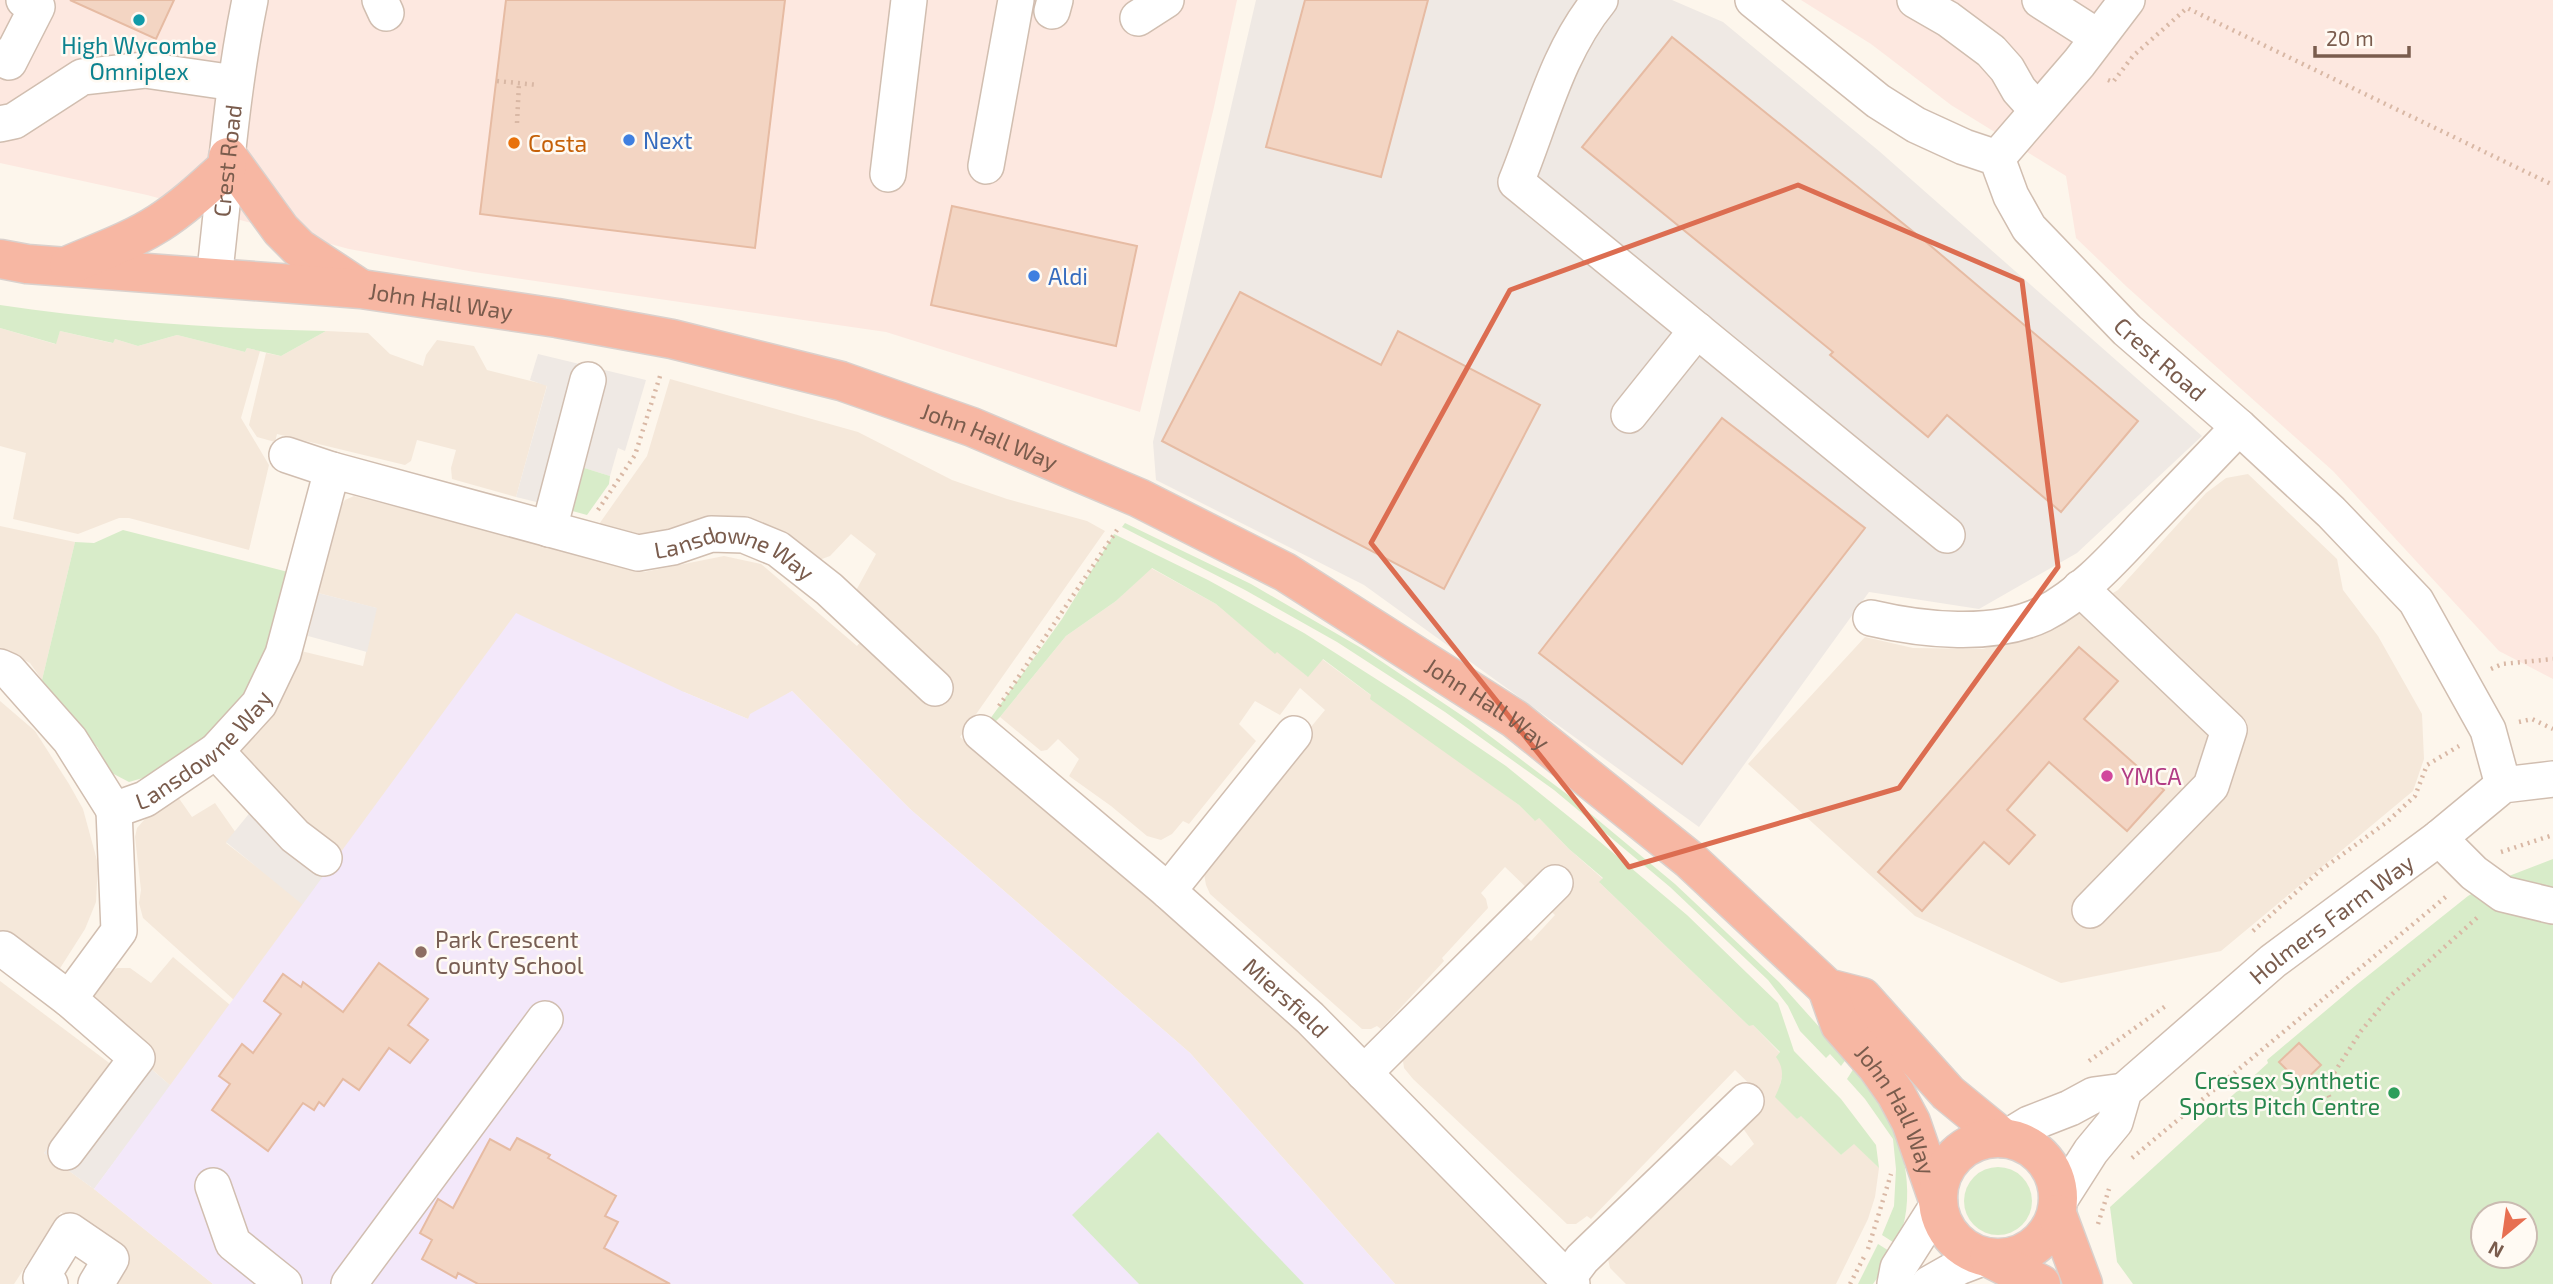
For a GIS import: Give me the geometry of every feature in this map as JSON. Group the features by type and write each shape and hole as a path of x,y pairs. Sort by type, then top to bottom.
{"highway":[{"path":"64,267 129,240 158,224 181,208 228,162 281,230 299,248 361,289"},
{"name":"John Hall Way","path":"0,259 64,267 361,289 557,318 672,339 841,381 972,427 1139,498 1285,572 1515,719 1690,860 1827,988 1840,1025 1877,1067 1911,1122 1938,1202"},
{"name":"John Hall Way","path":"1827,988 1862,997 1948,1093 2005,1138"},
{"path":"2041,1284 1968,1250 1953,1238 1943,1223 1938,1202 1940,1180 1950,1162 1965,1147 1983,1139 2005,1138 2031,1147 2050,1166 2057,1183 2058,1208 2083,1284"},
{"path":"1987,1258 2006,1258 2031,1248 2050,1230 2058,1208"}],"street":[{"path":"0,57 9,62 37,7 24,0"},
{"name":"Crest Road","path":"214,279 235,83 250,0"},
{"path":"888,174 909,0"},
{"path":"986,166 1016,0"},
{"path":"1600,0 1586,16 1555,77 1516,182 1947,535"},
{"path":"1753,0 1878,101 1916,125 1964,147 1997,158 2127,0"},
{"path":"1915,0 1954,9 2007,69 2019,90 2037,110"},
{"path":"2053,3 2088,50"},
{"path":"0,124 14,121 82,77 145,70 235,83"},
{"name":"Crest Road","path":"1997,158 2011,196 2029,229 2127,330 2332,512 2416,601 2488,730 2503,785"},
{"path":"1629,415 1697,330"},
{"path":"564,533 588,380"},
{"path":"1871,618 1899,625 1956,631 2017,623 2044,614 2080,589 2111,561 2239,427"},
{"name":"Lansdowne Way","path":"287,455 332,470 638,553 673,547 711,534 744,535 778,549 829,589 935,688"},
{"name":"Lansdowne Way","path":"114,810 145,799 216,751 259,704 283,654 332,470"},
{"path":"2080,589 2230,730 2211,786 2090,910"},
{"name":"Lansdowne Way","path":"0,667 9,671 70,740 114,810 119,931 69,999"},
{"name":"Miersfield","path":"981,733 1168,891 1310,1018 1569,1281"},
{"path":"1168,891 1294,734"},
{"path":"216,751 295,836 324,858"},
{"path":"2503,785 2553,779"},
{"name":"Holmers Farm Way","path":"2124,1091 2273,961 2439,838 2503,785"},
{"path":"2439,838 2474,873 2503,894 2553,906"},
{"path":"1364,1073 1555,883"},
{"path":"3,949 69,999 137,1058 66,1152"},
{"path":"349,1284 545,1019"},
{"path":"2005,1138 2029,1124 2094,1095 2124,1091 2115,1122 2091,1151 2058,1208"},
{"path":"1569,1281 1581,1259 1746,1101"},
{"path":"213,1186 233,1243 284,1284"},
{"path":"1895,1284 1898,1268 1938,1202"},
{"path":"50,1284 41,1278 70,1231 111,1259 96,1284"},
{"path":"1929,1284 1959,1267 1987,1258"}],"path":[{"path":"2088,50 2113,82 2133,56 2187,8 2553,185"},
{"path":"497,80 538,85"},
{"path":"517,123 519,83"},
{"path":"564,533 635,455 672,339"},
{"path":"981,733 1139,498"},
{"path":"2461,681 2502,664 2553,659"},
{"path":"2252,932 2321,870 2387,822 2415,796 2427,765 2488,730 2532,719 2553,729"},
{"path":"2125,1163 2500,852 2553,835"},
{"path":"2335,1110 2325,1087 2361,1031 2390,996 2503,894"},
{"path":"2087,1063 2173,1002"},
{"path":"1850,1284 1867,1251 1894,1164"},
{"path":"2095,1234 2110,1184"}],"highlighted area":[{"path":"1798,185 2022,281 2058,567 1899,788 1629,867 1371,543 1510,290"}],"shaded area":[{"path":"0,0 1237,0 1214,107 1140,412 886,332 474,272 349,249 147,195 0,163"},
{"path":"1256,0 1672,0 1723,22 1879,151 2202,436 2077,553 1979,609 1869,592 1699,827 1364,585 1156,480 1153,442"},
{"path":"1801,0 2553,0 2553,679 2499,651 2333,471 2076,238 2066,176 1951,105 1871,44"},
{"path":"0,328 55,344 60,331 112,343 115,339 138,346 177,335 245,352 247,348 260,351 241,418 269,465 249,550 129,518 119,518 78,534 13,519 26,453 0,446"},
{"path":"326,331 368,333 390,354 423,366 426,355 437,340 474,346 487,370 547,385 516,497 452,479 451,468 456,450 417,440 411,461 405,465 277,434 275,442 257,437 249,425 266,353 281,356"},
{"path":"538,354 646,380 625,451 618,448 610,476 578,466 565,509 516,497 547,386 530,380"},
{"path":"670,379 858,432 952,480 1007,499 1087,521 1105,531 960,737 1067,825 1352,1081 1559,1284 1395,1284 1190,1053 910,809 792,691 748,719 684,692 339,856 231,758 246,745 277,708 294,675 301,651 363,666 376,608 318,593 338,510 345,500 354,496 644,572 724,556 761,564 857,646 875,624 853,596 876,554 851,534 830,556 811,563 772,534 638,542 597,527 647,456"},
{"path":"2248,474 2337,559 2343,590 2378,636 2422,714 2424,759 2413,791 2221,951 2061,983 1915,916 1748,764 1865,637 1913,648 1983,649 2055,627 2118,590 2206,493 2226,478"},
{"path":"0,526 75,542 42,680 30,663 0,648"},
{"path":"1151,568 1216,604 1307,676 1322,659 1519,805 1534,820 1538,817 1603,879 1600,883 1780,1053 1783,1073 1780,1085 1797,1119 1801,1115 1841,1155 1854,1143 1879,1168 1875,1197 1868,1219 1836,1284 1626,1284 1610,1268 1610,1253 1709,1154 1719,1156 1731,1166 1754,1144 1740,1124 1765,1099 1735,1070 1591,1219 1587,1216 1576,1224 1567,1224 1404,1068 1403,1061 1407,1055 1405,1051 1524,935 1531,941 1555,915 1505,867 1481,893 1488,908 1442,958 1444,961 1381,1029 1377,1026 1362,1029 1210,894 1204,874 1207,865 1262,786 1325,710 1300,688 1280,715 1255,701 1239,724 1256,741 1189,824 1183,821 1172,834 1161,840 1147,836 1069,776 1079,759 1058,739 1047,750 1041,751 1000,717 1066,636 1116,601"},
{"path":"318,593 377,608 367,652 308,636"},
{"path":"516,613 748,719 750,714 792,691 910,809 1190,1053 1395,1284 213,1284 94,1189"},
{"path":"0,701 35,731 69,784 83,809 98,864 96,902 85,929 57,973 0,933"},
{"path":"178,797 192,817 215,803 236,833 226,843 305,904 234,1000 143,918 139,903 141,890 135,837 137,828 144,820"},
{"path":"252,810 339,856 303,905 226,842"},
{"path":"173,957 230,1005 171,1086 87,1013 95,991 110,972 117,968 130,968 151,983"},
{"path":"0,981 112,1065 44,1153 94,1189 213,1284 111,1284 129,1255 61,1212 14,1284 0,1284"},
{"path":"128,1049 171,1086 94,1189 44,1153 112,1065"}],"green space":[{"path":"0,305 163,323 326,331 281,356 247,348 245,352 177,335 138,346 115,339 113,343 60,331 56,344 0,328"},
{"path":"578,466 610,476 609,484 587,515 565,509"},
{"path":"1125,523 1251,584 1363,649 1470,721 1568,795 1675,884 1779,982 1847,1058 1841,1066 1830,1054 1826,1058 1800,1031 1788,1006 1768,980 1670,887 1554,790 1445,712 1337,642 1245,590 1122,527"},
{"path":"123,530 288,572 266,664 241,708 205,744 160,773 129,782 108,771 98,748 42,680 75,542 94,543"},
{"path":"1114,534 1208,580 1304,633 1506,766 1599,841 1687,915 1778,1003 1794,1051 1841,1099 1876,1145 1879,1168 1854,1144 1841,1155 1801,1116 1797,1119 1775,1097 1782,1077 1776,1057 1780,1052 1753,1025 1749,1026 1599,882 1603,878 1539,818 1535,821 1519,805 1370,699 1371,695 1323,659 1308,677 1277,652 1275,654 1216,604 1152,568 1116,601 1066,636 1000,717 995,722 990,719 1062,619"},
{"name":"Cressex Synthetic Sports Pitch Centre","path":"2553,859 2553,1284 2133,1284 2117,1262 2110,1207 2268,1063 2267,1060 2468,896 2488,884"},
{"path":"1854,1068 1881,1102 1897,1134 1902,1153 1906,1172 1906,1210 1903,1228 1896,1244 1882,1235 1894,1206 1896,1169 1893,1139 1865,1099 1847,1079"},
{"path":"1158,1132 1304,1284 1139,1284 1072,1215"},
{"path":"1991,1167 2005,1167 2017,1172 2027,1182 2032,1201 2027,1220 2017,1230 2005,1235 1991,1235 1979,1230 1969,1220 1964,1208 1964,1194 1969,1182 1979,1172"},
{"path":"1878,1244 1894,1254 1873,1284 1858,1284"}],"building":[{"name":"High Wycombe Omniplex","path":"70,0 174,0 156,39"},
{"name":"Next","path":"506,0 785,0 755,248 480,214"},
{"path":"1305,0 1428,0 1381,177 1266,147"},
{"path":"1672,37 1926,242 2138,421 2061,512 1947,415 1928,437 1830,355 1833,352 1582,147"},
{"name":"Aldi","path":"952,206 1137,246 1116,346 931,305"},
{"path":"1240,292 1381,365 1398,331 1540,405 1444,589 1162,441"},
{"path":"1722,418 1865,528 1682,764 1539,653"},
{"name":"YMCA","path":"2079,647 2118,681 2084,719 2164,790 2127,831 2049,762 2007,810 2035,835 2009,864 1984,842 1922,911 1878,872"},
{"path":"379,963 428,999 408,1025 428,1040 410,1063 389,1048 359,1090 343,1079 324,1106 319,1102 314,1110 303,1103 268,1151 212,1110 230,1084 219,1076 242,1044 253,1053 281,1014 264,1001 283,974 301,987 303,982 343,1012"},
{"path":"2299,1043 2321,1065 2301,1084 2279,1062"},
{"path":"517,1138 616,1196 605,1216 618,1222 604,1248 670,1284 478,1284 458,1273 456,1278 422,1259 432,1240 420,1233 438,1199 453,1208 490,1139 510,1150"}],"place":[{"name":"High Wycombe Omniplex","path":"139,20"},
{"name":"Next","path":"629,140"},
{"name":"Costa","path":"514,143"},
{"name":"Aldi","path":"1034,276"},
{"name":"YMCA","path":"2107,776"},
{"name":"Park Crescent County School","path":"421,952"},
{"name":"Cressex Synthetic Sports Pitch Centre","path":"2394,1093"}]}
